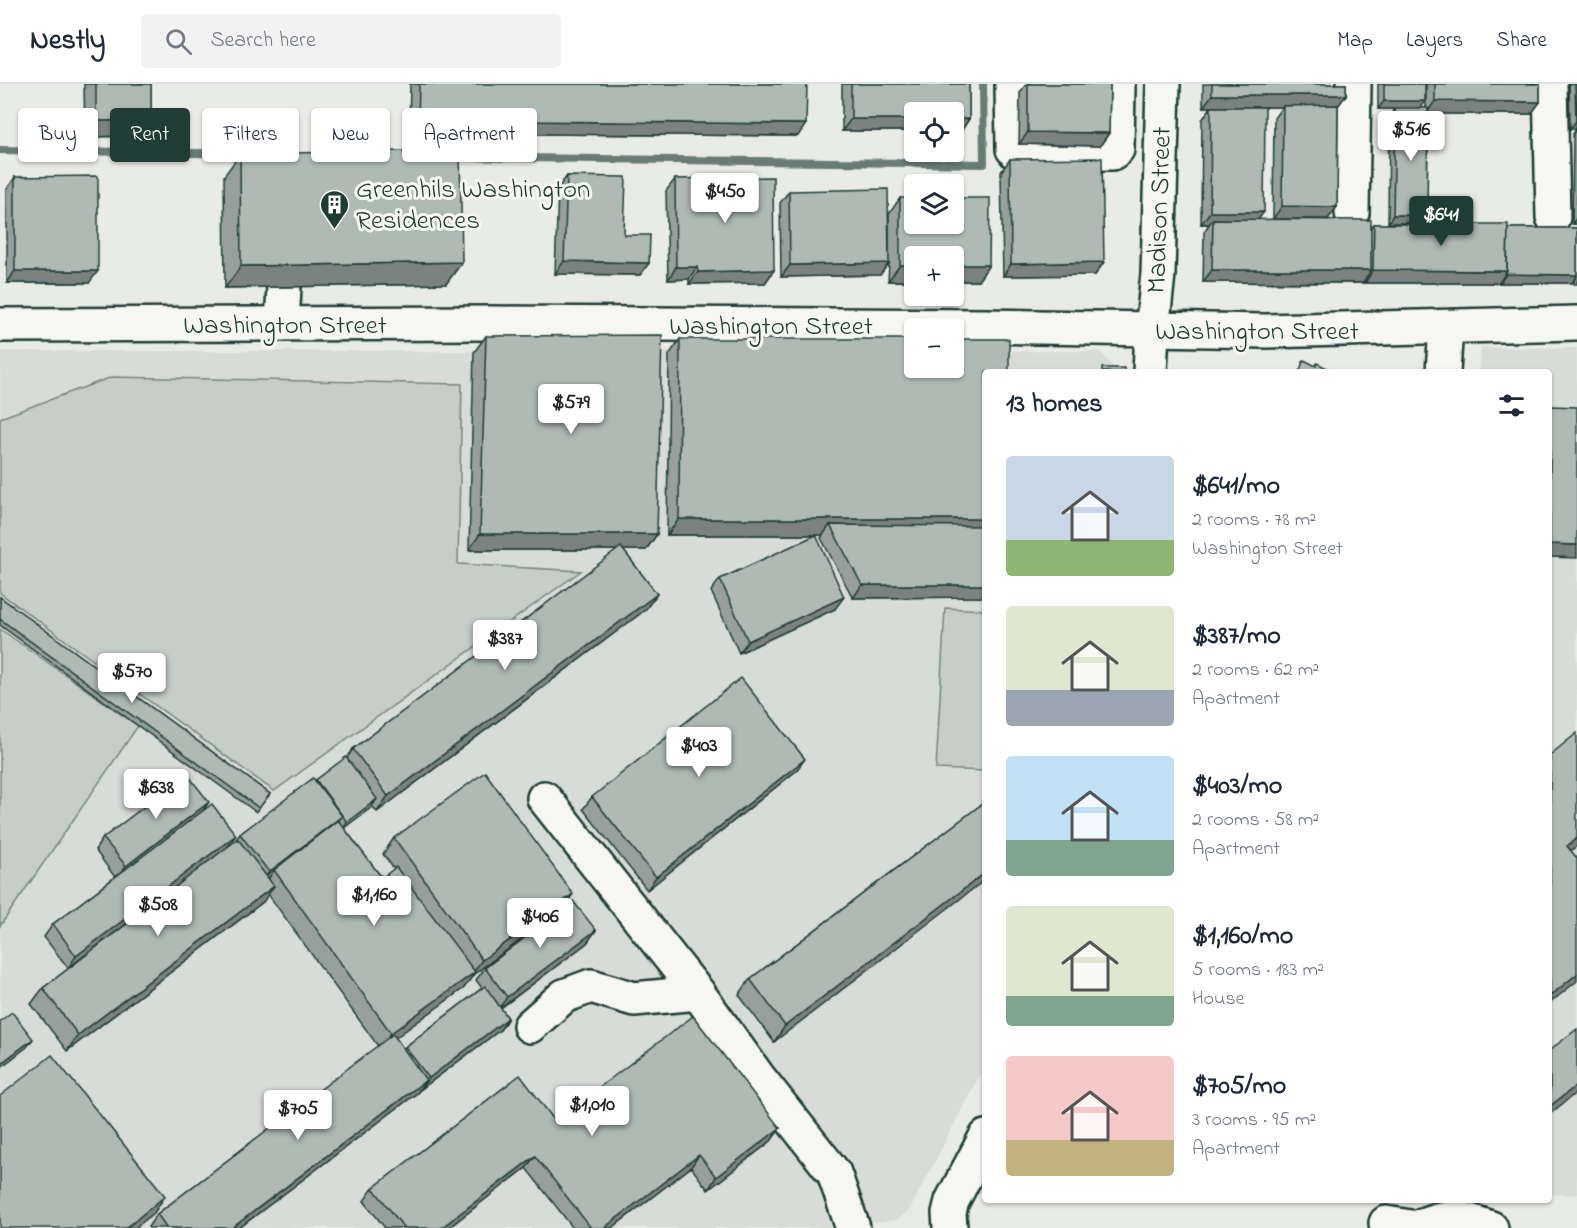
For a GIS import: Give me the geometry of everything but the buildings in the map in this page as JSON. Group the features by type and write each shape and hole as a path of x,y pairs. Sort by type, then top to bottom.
{"street":[{"path":"1012,84 1013,148 1017,154 1112,153 1117,149 1118,84"},
{"name":"Madison Street","path":"1150,369 1158,274 1163,84"},
{"path":"1352,213 1354,84"},
{"path":"1550,84 1554,217"},
{"path":"282,324 284,287"},
{"name":"Washington Street","path":"0,325 492,323 974,326 1152,331 1265,331 1577,323"},
{"path":"1443,369 1446,327"},
{"path":"544,798 698,993 759,1078 834,1173 853,1228"},
{"path":"530,1026 564,996 591,986 634,999 698,993"},
{"path":"950,1228 952,1202 982,1145"},
{"path":"1399,1221 1440,1217 1462,1218 1491,1228"}],"shaded area":[{"path":"1481,347 1577,348 1577,1195 1552,1194 1552,369 1480,369"},
{"path":"0,351 904,351 904,378 964,378 964,351 1100,351 1115,369 982,369 982,1071 909,1211 897,1220 838,1228 0,1228"},
{"path":"112,377 462,384 458,564 581,571 274,791 0,593 0,418"},
{"path":"945,608 982,610 982,771 936,769"},
{"path":"0,629 138,726 0,926"}],"waterway":[{"path":"537,158 984,164 983,84"},
{"path":"0,150 202,153"}],"place":[{"name":"Greenhils Washington Residences","path":"335,230"}]}
